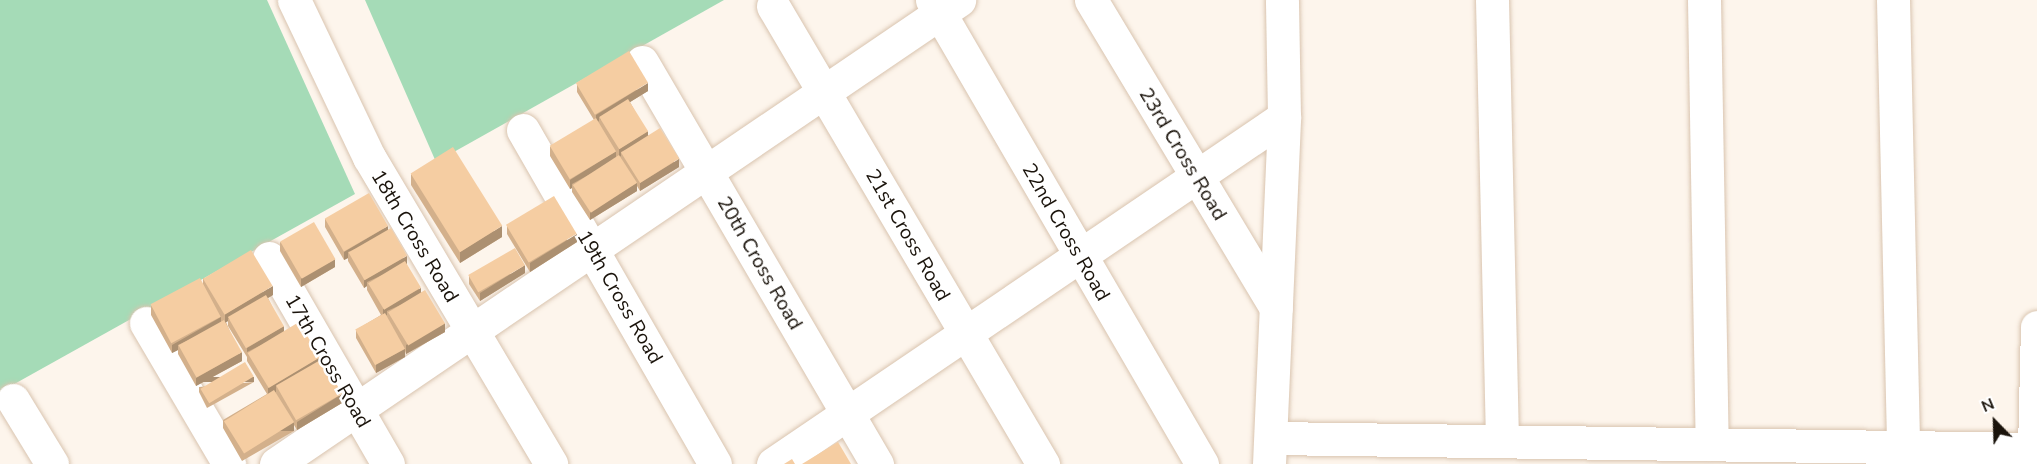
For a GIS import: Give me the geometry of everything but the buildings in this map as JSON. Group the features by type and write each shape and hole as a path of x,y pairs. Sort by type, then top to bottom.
{"street":[{"name":"18th Cross Road","path":"294,0 369,157 551,464"},
{"name":"23rd Cross Road","path":"1091,0 1276,308"},
{"path":"1492,0 1502,441"},
{"path":"1704,0 1712,444"},
{"path":"1893,0 1904,447"},
{"path":"276,464 824,92 943,4"},
{"name":"22nd Cross Road","path":"943,4 1080,256 1202,464"},
{"name":"21st Cross Road","path":"773,6 1043,464"},
{"path":"1278,6 1284,117 1270,451 1502,441 2035,449 2037,327"},
{"name":"20th Cross Road","path":"642,62 877,464"},
{"path":"774,464 1284,117"},
{"name":"19th Cross Road","path":"524,130 715,464"},
{"name":"17th Cross Road","path":"268,258 388,464"},
{"path":"146,323 229,464"},
{"path":"13,400 52,464"}],"green space":[{"path":"0,0 267,0 355,194 0,392"},
{"path":"365,0 724,0 436,162"}]}
